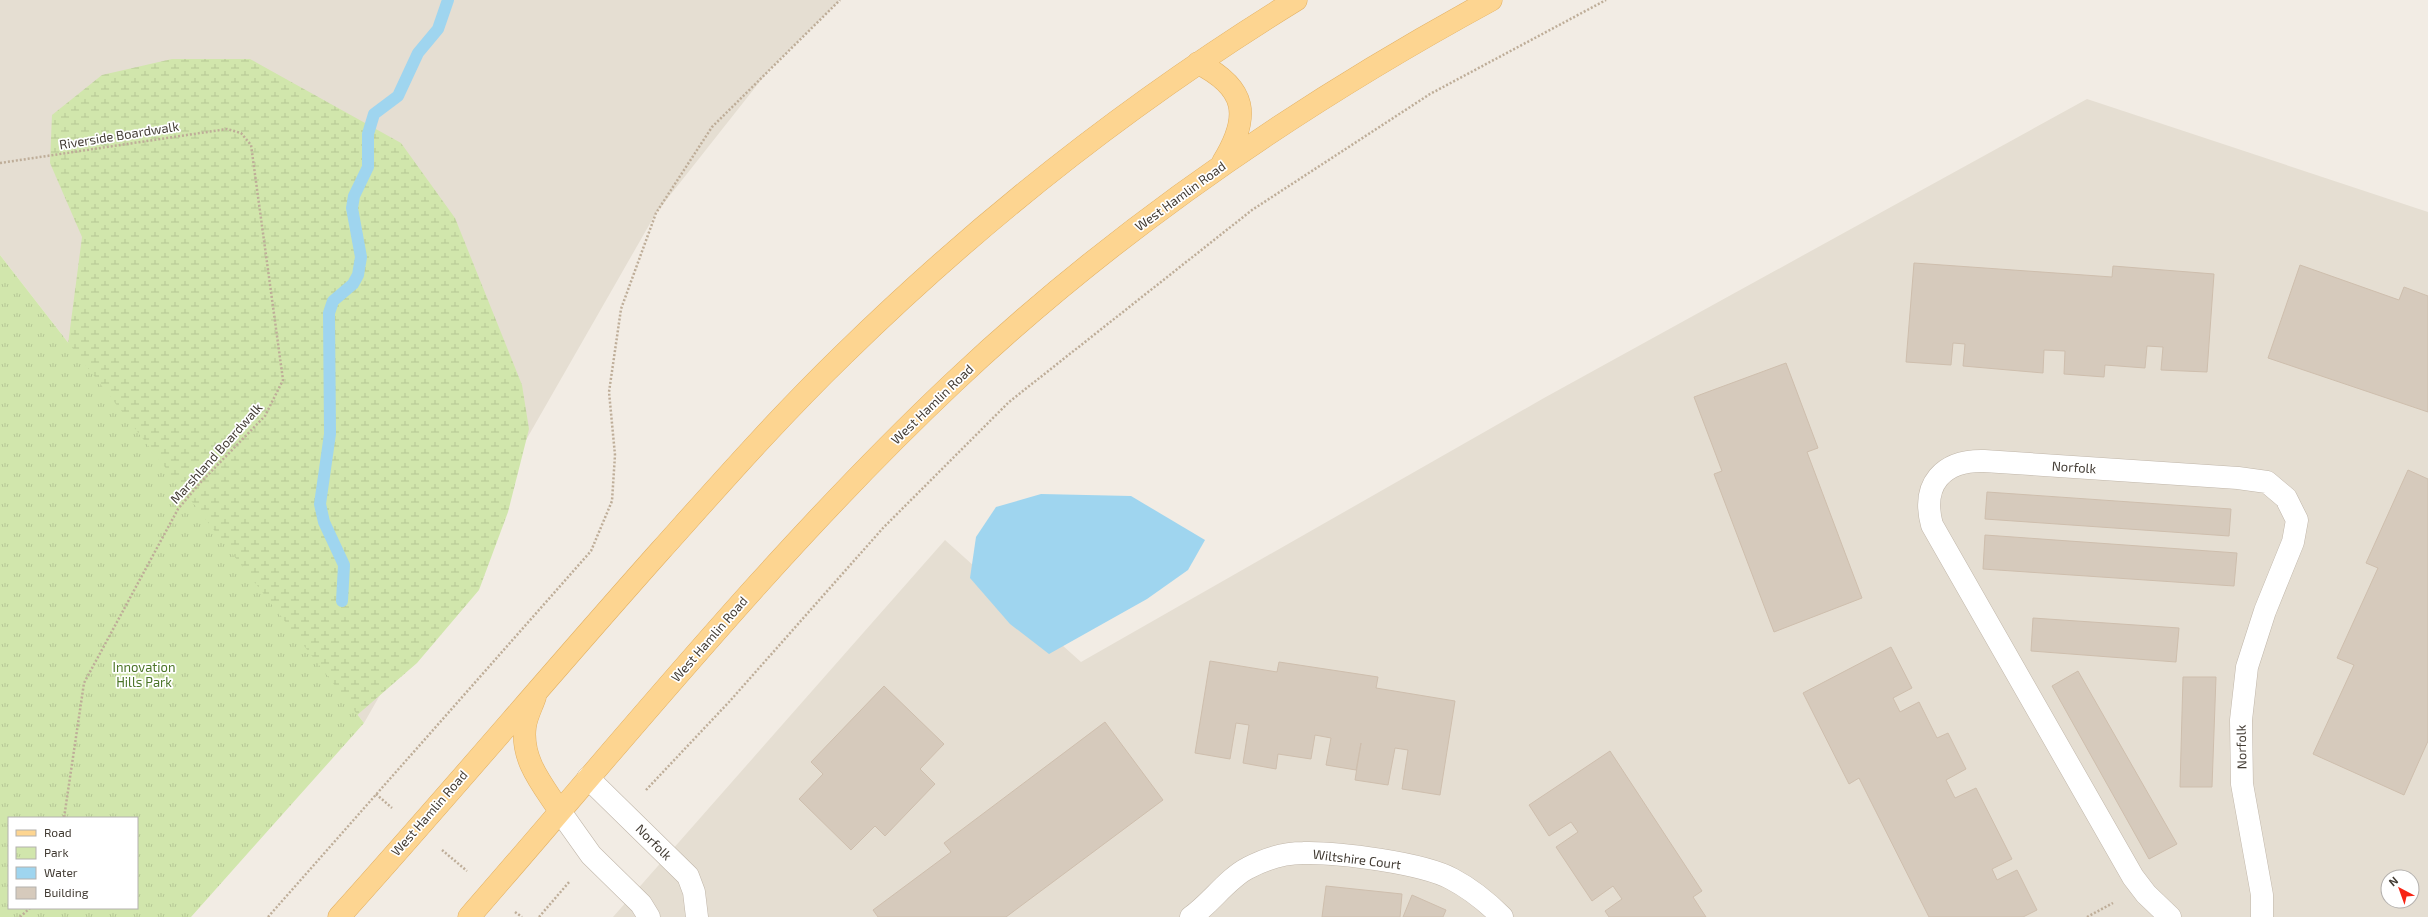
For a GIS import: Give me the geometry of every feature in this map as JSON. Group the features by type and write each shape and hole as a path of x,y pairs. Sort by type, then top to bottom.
{"main road":[{"name":"West Hamlin Road","path":"339,917 538,688 733,470 788,410 870,329 999,212 1144,101 1198,63 1296,0"},
{"name":"West Hamlin Road","path":"469,917 559,810 779,559 898,435 1010,332 1121,240 1220,166 1334,92 1491,0"},
{"path":"1198,63 1214,71 1225,81 1235,93 1241,109 1242,122 1234,143 1220,166"},
{"path":"538,688 525,726 525,745 530,765 559,810"}],"street":[{"name":"Norfolk","path":"2170,917 2146,894 2133,877 1932,525 1928,509 1930,492 1939,477 1953,465 1968,460 2238,478 2267,482 2286,498 2297,520 2293,542 2265,611 2247,667 2241,720 2242,784 2262,895 2262,917"},
{"name":"Norfolk","path":"588,778 688,876 694,892 692,915"},
{"path":"559,810 591,855 641,904 649,917"},
{"name":"Wiltshire Court","path":"1195,916 1247,868 1276,857 1303,853 1345,856 1428,869 1451,878 1480,896 1502,917"}],"path":[{"path":"268,917 591,551 612,501 615,455 609,392 621,309 656,213 712,127 840,0"},
{"path":"626,814 656,777 729,702 883,528 1009,402 1252,210 1430,94 1606,0"},
{"name":"Riverside Boardwalk","path":"0,163 227,129 241,133"},
{"name":"Marshland Boardwalk","path":"64,817 84,683 178,509 200,483 265,416 283,380 251,146 241,133"},
{"path":"376,794 395,810"},
{"path":"437,846 470,874"},
{"path":"539,917 591,855"},
{"path":"20,917 29,909"}],"shaded area":[{"path":"0,0 840,0 769,70 656,213 364,723 0,255"},
{"path":"2087,99 2428,212 2428,917 613,917 945,540 1081,662 1544,398"}],"green space":[{"path":"172,59 250,59 401,143 455,218 522,385 529,429 508,512 479,590 417,663 325,743 154,917 0,917 0,494 61,398 82,237 50,163 52,115 102,75"},
{"name":"Innovation Hills Park","path":"0,255 364,723 191,917 0,917"}],"water":[{"path":"1041,494 1131,496 1205,540 1188,570 1147,599 1049,654 1010,624 970,578 976,537 996,507"}],"building":[{"path":"1914,263 2112,277 2113,266 2214,274 2207,372 2161,370 2163,347 2147,346 2145,368 2105,365 2104,377 2064,374 2065,351 2044,350 2043,373 1963,366 1965,344 1953,343 1951,365 1906,362"},
{"path":"2300,265 2399,300 2404,287 2428,296 2428,412 2268,358"},
{"path":"1786,363 1818,448 1807,452 1862,598 1774,632 1714,474 1722,471 1694,397"},
{"path":"2408,470 2428,479 2428,741 2404,795 2313,754 2354,665 2337,658 2378,568 2366,563"},
{"path":"1987,492 2231,509 2229,536 1985,519"},
{"path":"1985,535 2237,553 2234,586 1983,569"},
{"path":"2033,618 2179,628 2176,662 2031,651"},
{"path":"1891,647 1912,688 1893,698 1900,712 1919,702 1937,738 1948,733 1966,769 1946,780 1955,798 1976,788 2012,859 1992,869 1997,880 2017,870 2037,910 2023,917 1929,917 1859,778 1849,784 1803,693"},
{"path":"1210,661 1277,672 1279,662 1378,677 1376,688 1455,701 1440,795 1402,789 1408,750 1395,748 1388,785 1355,780 1361,743 1356,770 1326,765 1331,738 1315,735 1311,759 1278,754 1276,769 1243,763 1249,725 1236,723 1230,759 1195,753"},
{"path":"2078,671 2177,844 2149,859 2052,686"},
{"path":"2183,677 2216,677 2212,787 2180,787"},
{"path":"884,686 944,744 920,769 935,784 885,836 875,826 851,850 799,799 823,774 811,762"},
{"path":"1105,722 1163,800 1006,917 878,917 873,910 951,852 944,843"},
{"path":"1610,751 1702,891 1693,897 1706,917 1609,917 1605,911 1622,899 1613,886 1592,901 1556,847 1578,832 1571,822 1549,836 1529,805"},
{"path":"1326,886 1402,894 1400,917 1322,917"},
{"path":"1412,895 1446,910 1443,917 1403,917"}],"waterway":[{"path":"342,601 344,565 324,522 320,504 330,434 329,313 333,301 353,284 358,275 361,257 352,208 354,196 368,167 368,134 374,114 398,96 418,53 438,29 448,0"}]}
